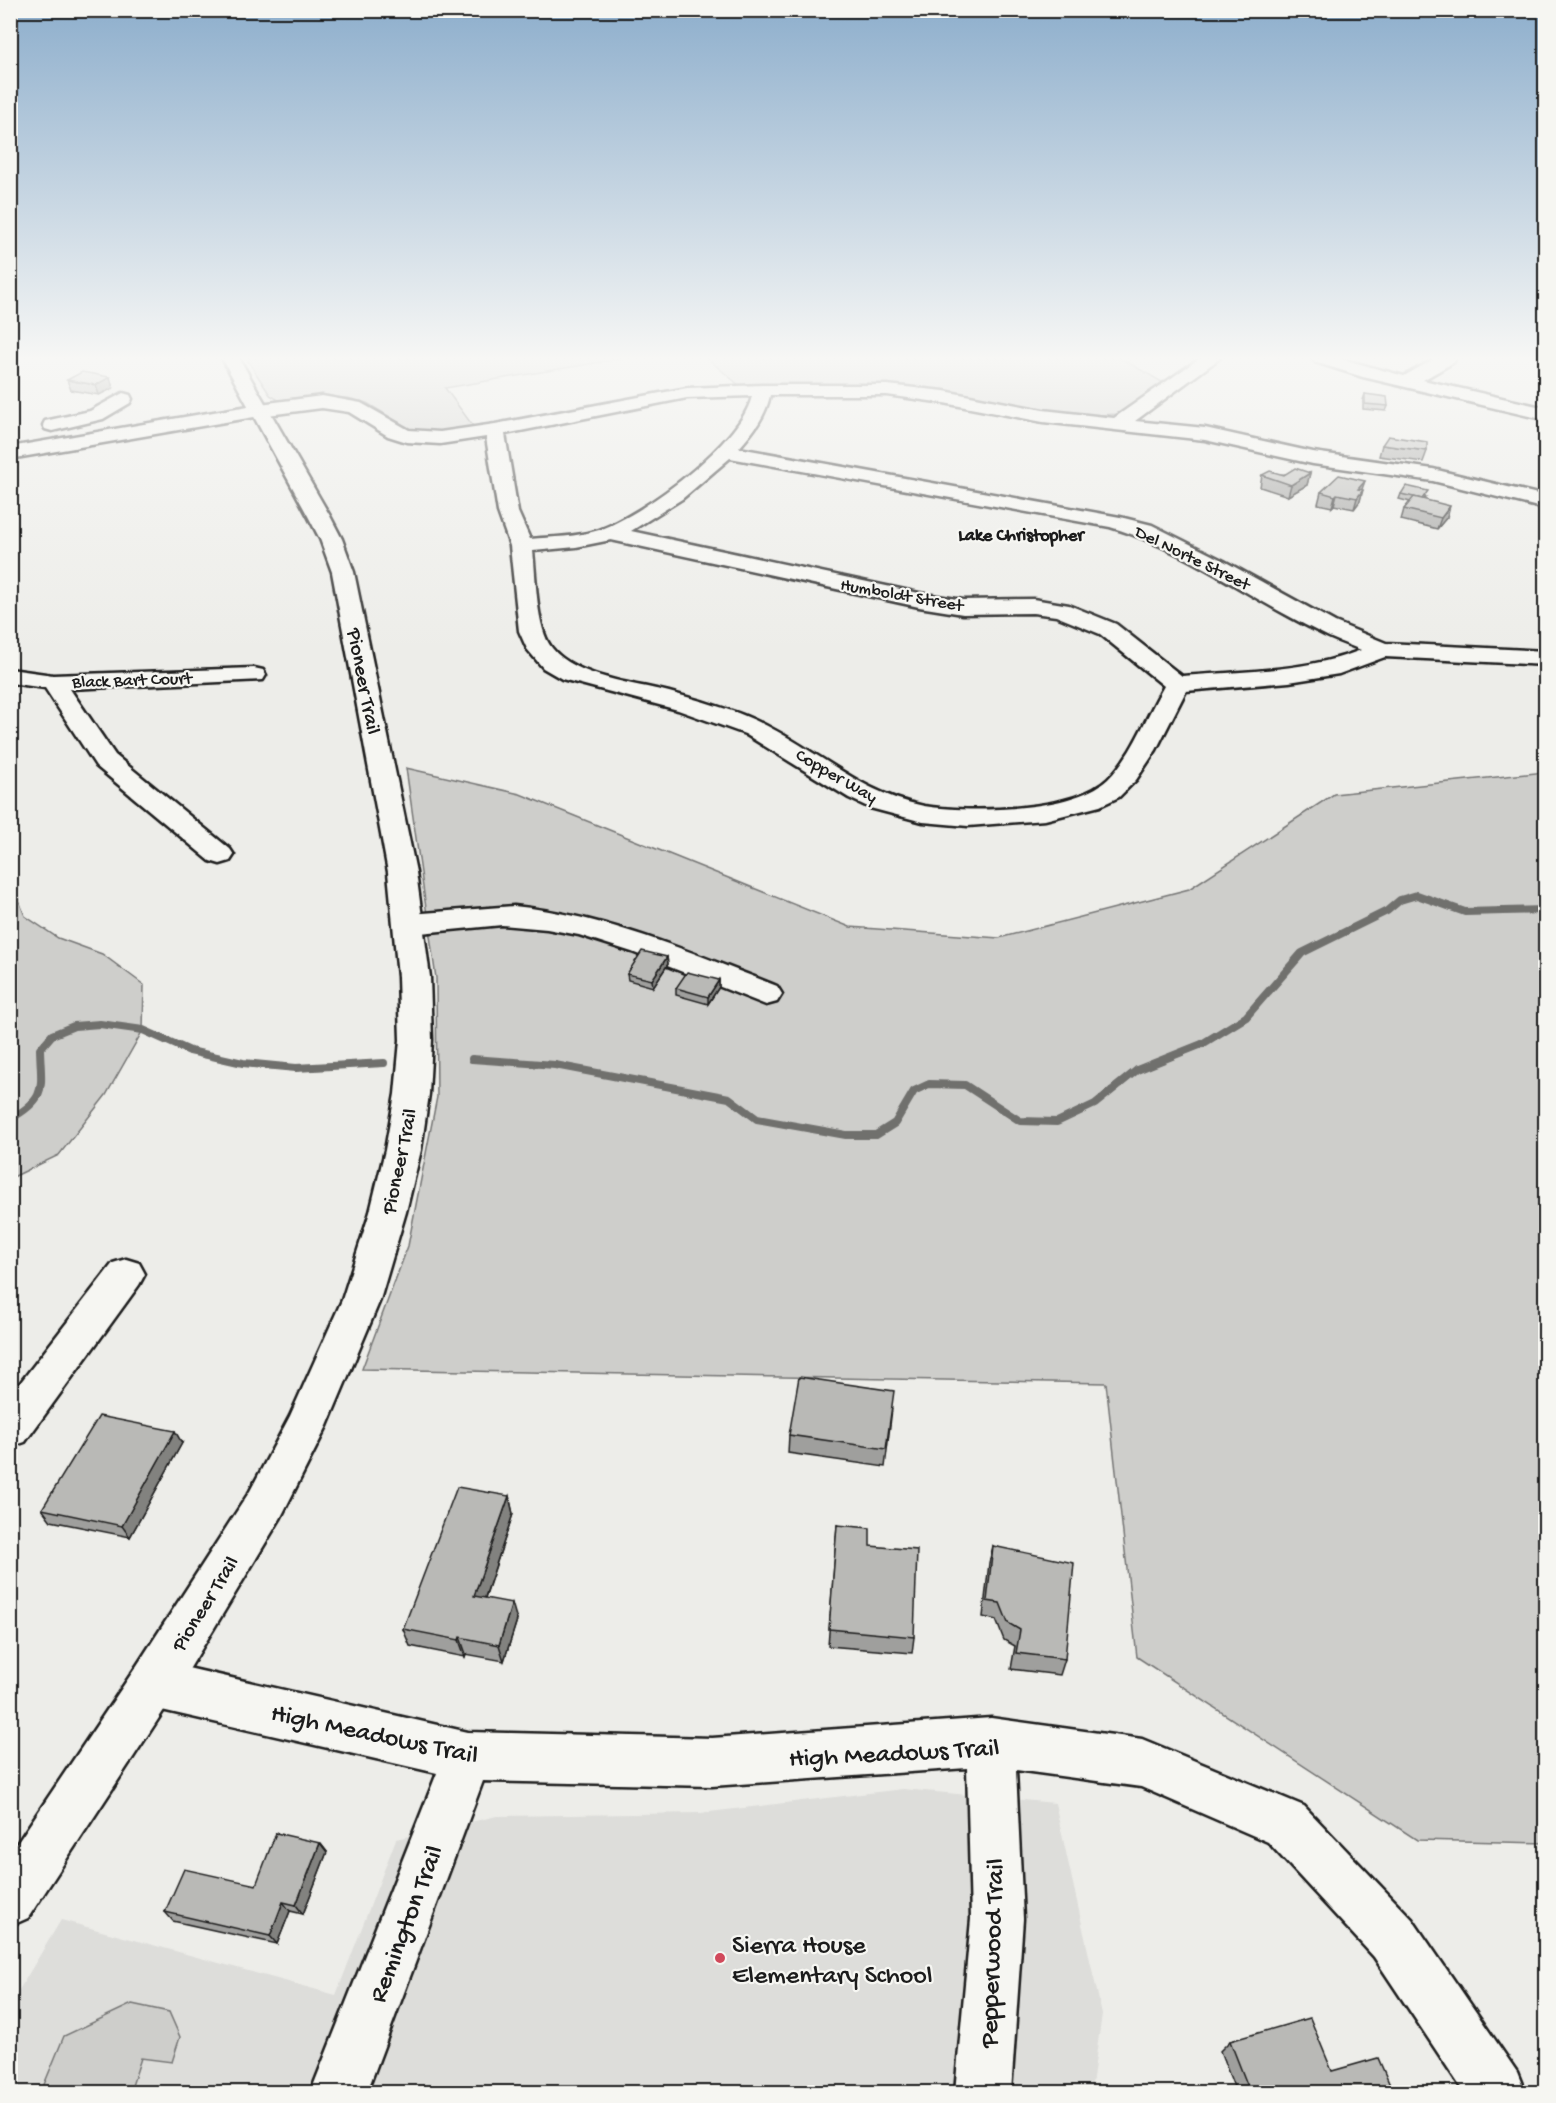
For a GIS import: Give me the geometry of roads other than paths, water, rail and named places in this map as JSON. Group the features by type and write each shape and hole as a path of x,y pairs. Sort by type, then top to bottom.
{"street":[{"name":"Pioneer Trail","path":"10,1900 153,1684 265,1505 306,1426 361,1300 388,1212 403,1150 412,1094 416,1040 410,924 402,872 342,573 331,539 286,456"},
{"name":"Copper Way","path":"499,456 508,512 521,546 531,631 539,649 552,663 571,674 714,714 753,728 782,743 860,793 901,809 938,817 976,819 1051,811 1088,802 1116,787 1149,737 1177,684"},
{"path":"521,546 596,537 610,533 669,497 719,456"},
{"name":"Del Norte Street","path":"753,456 1113,521 1144,530 1216,566 1327,627 1382,650 1545,658"},
{"path":"1305,456 1432,475 1477,484 1545,503"},
{"name":"Humboldt Street","path":"610,533 919,600 963,607 1033,606 1061,610 1108,629 1177,684"},
{"path":"1177,684 1299,674 1339,667 1382,650"},
{"name":"Black Bart Court","path":"10,676 53,682 254,675"},
{"path":"53,682 105,760 220,855"},
{"path":"410,924 513,916 570,923 623,938 766,994"},
{"path":"10,1429 126,1274"},
{"name":"High Meadows Trail","path":"153,1684 468,1756 712,1762 991,1742 1142,1763 1286,1824 1394,1938 1497,2092"},
{"name":"Pepperwood Trail","path":"983,2092 997,1919 991,1742"},
{"name":"Remington Trail","path":"340,2089 468,1756"}],"waterway":[{"path":"472,1059 555,1065 729,1098 757,1119 846,1135 876,1135 895,1123 914,1091 929,1084 965,1085 1020,1121 1057,1122 1095,1104 1137,1070 1202,1044 1246,1017 1302,953 1387,911 1400,900 1417,895 1465,912 1546,910"},
{"path":"10,1119 31,1105 40,1091 40,1049 52,1035 74,1026 100,1024 143,1030 190,1051 243,1063 296,1068 384,1063"}],"place":[{"name":"Sierra House Elementary School","path":"720,1958"}],"district":[{"name":"Lake Christopher","path":"1021,534"}]}
